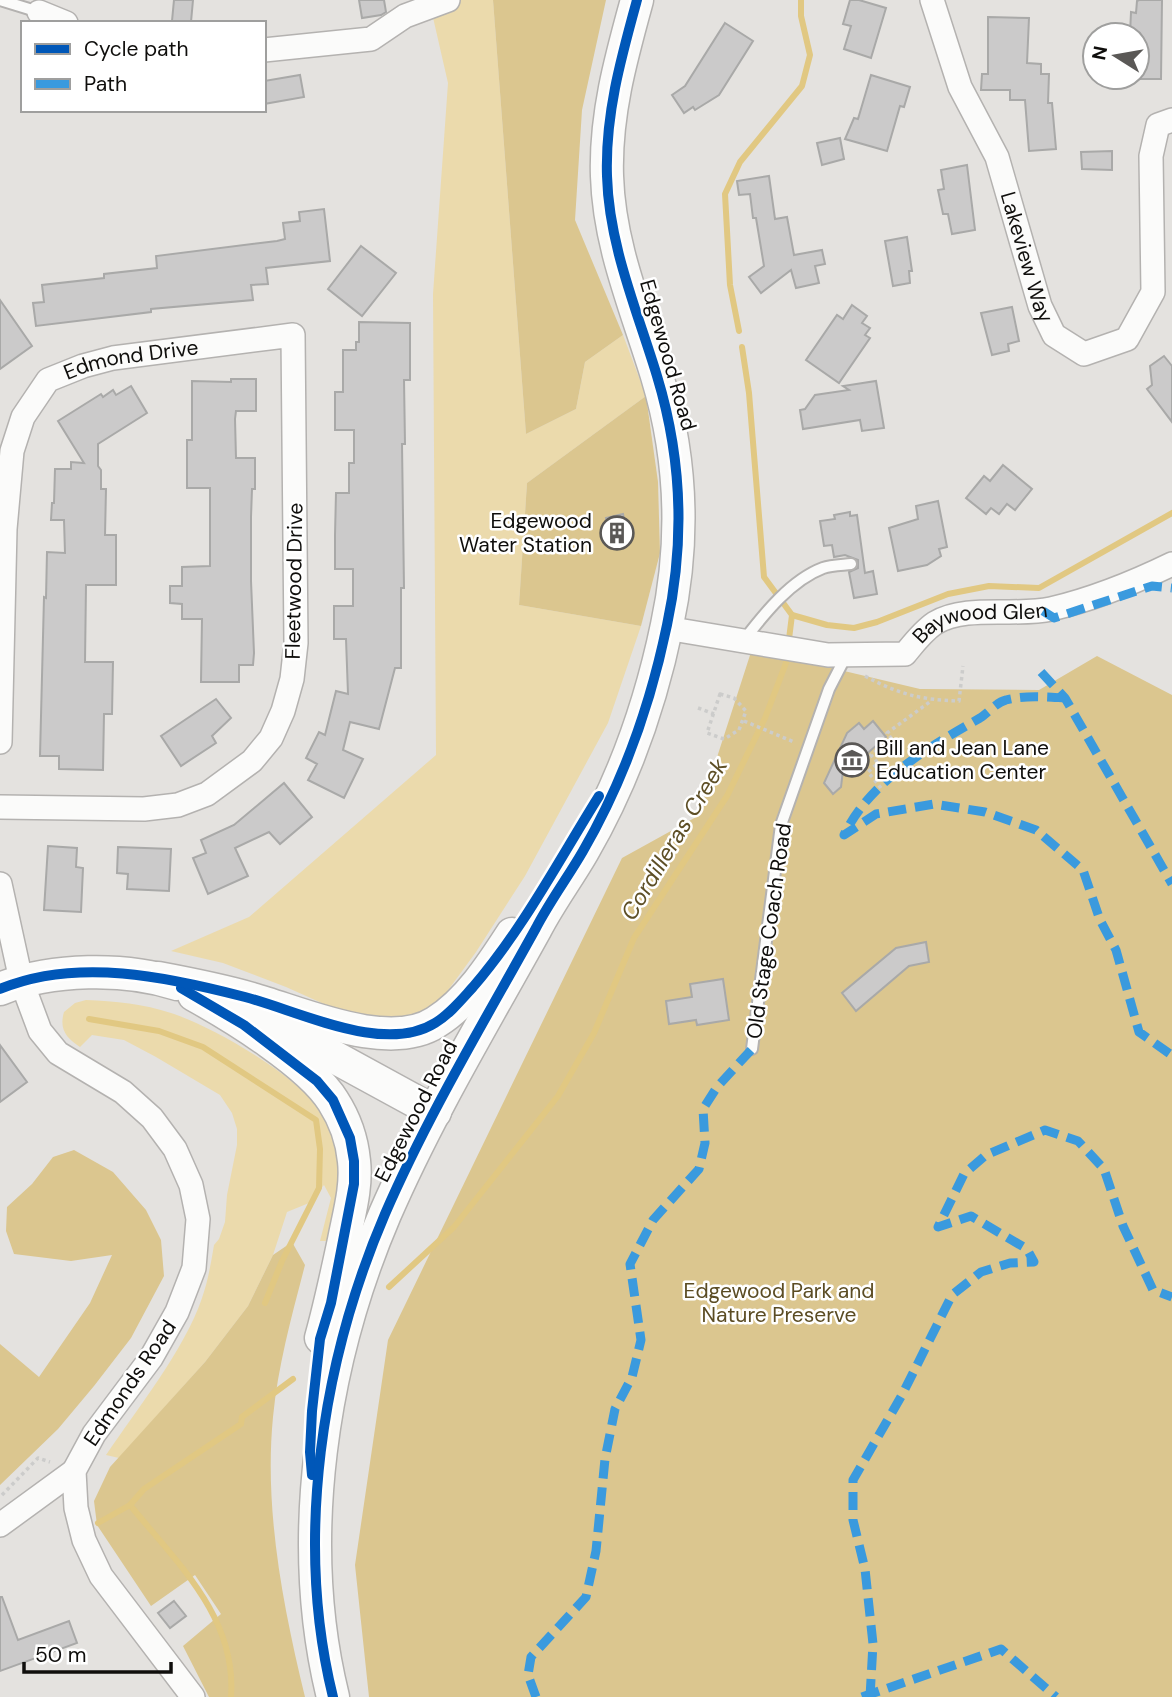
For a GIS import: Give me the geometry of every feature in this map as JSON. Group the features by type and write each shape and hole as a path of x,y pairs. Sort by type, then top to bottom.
{"main road":[{"name":"Edgewood Road","path":"333,1697 321,1637 315,1502 331,1387 347,1323 382,1222 435,1112 545,910 585,848 614,789 653,683 675,583 679,541 676,458 658,379 619,258 607,179 612,101 637,0"},
{"path":"10,985 94,973 159,978 250,999 368,1033 403,1034 436,1023 468,993 498,955 634,739"},
{"path":"159,978 247,1010 435,1112"},
{"path":"159,978 244,1025 317,1081 333,1100 350,1138 354,1184 331,1303 320,1339 312,1411 310,1452 315,1502"}],"street":[{"path":"266,50 372,39 404,16 448,0"},
{"name":"Lakeview Way","path":"932,0 960,88 997,156 1040,306 1054,335 1084,354 1127,339 1162,292 1151,156 1158,125 1172,120"},
{"path":"38,12 61,21"},
{"name":"Edmond Drive","path":"0,742 5,529 12,451 23,417 48,380 113,358 293,335"},
{"name":"Fleetwood Drive","path":"0,807 144,809 178,805 207,794 253,761 271,738 283,711 292,679 296,643 293,335"},
{"name":"Baywood Glen","path":"666,628 839,658 905,654 934,624 946,617 970,613 1031,613 1052,609 1086,600 1172,564"},
{"path":"0,884 10,985"},
{"name":"Edmonds Road","path":"10,985 58,1053 123,1092 152,1118 175,1149 191,1185 198,1219 194,1268 177,1312 150,1359 94,1434 74,1471 76,1508 84,1540 101,1576 193,1697"},
{"path":"0,1525 74,1471"}],"lane":[{"path":"0,0 38,12"},
{"path":"749,641 760,619 796,584 823,568 850,564"},
{"name":"Old Stage Coach Road","path":"752,1049 781,825 839,658"}],"path":[{"path":"839,658 886,687 931,701 959,701 963,666"},
{"path":"720,694 734,698 746,711 739,730 724,739 707,733 714,714 720,694"},
{"path":"881,788 868,772 878,763 871,755 891,738 887,733 931,701"},
{"path":"698,708 714,714"},
{"path":"744,721 796,742"}],"shaded area":[{"path":"429,0 493,0 526,434 576,409 585,362 623,335 646,396 527,483 519,605 641,626 608,723 525,876 476,952 438,1004 413,1016 386,1022 344,1013 223,963 171,951 249,917 436,755 433,294 448,83"},
{"path":"86,1000 150,1007 171,1013 213,1031 263,1060 308,1096 324,1114 333,1131 340,1160 338,1200 327,1241 320,1241 331,1198 324,1185 309,1203 287,1212 273,1255 248,1306 205,1362 119,1458 106,1455 172,1358 202,1298 214,1245 225,1222 237,1129 232,1113 220,1095 156,1057 124,1040 92,1035 80,1047 71,1040 63,1028 64,1012 75,1003"}],"green space":[{"path":"493,0 606,0 582,110 575,220 623,335 585,362 576,409 526,434"},
{"path":"646,396 658,482 660,553 641,626 519,605 527,483"},
{"name":"Edgewood Park and Nature Preserve","path":"752,649 920,689 1039,690 1097,656 1172,695 1172,1697 369,1697 355,1565 388,1340 622,858 698,816"},
{"path":"74,1150 113,1172 146,1210 161,1240 164,1276 131,1338 94,1386 58,1429 0,1485 0,1344 39,1377 90,1303 112,1255 71,1261 14,1254 6,1231 7,1207 32,1184 53,1157"},
{"path":"292,1242 305,1265 278,1378 273,1417 271,1487 277,1558 305,1697 209,1697 183,1646 221,1614 195,1575 151,1606 97,1525 94,1501 110,1467 205,1362 248,1306 273,1255"}],"building":[{"path":"174,0 193,0 191,21 172,21"},
{"path":"359,0 384,0 386,12 362,18"},
{"path":"850,0 886,8 871,58 844,49 851,26 843,24"},
{"path":"1162,0 1161,79 1151,79 1151,21 1131,21 1131,12 1136,13 1137,1"},
{"path":"988,17 1029,18 1027,63 1041,64 1041,74 1049,74 1048,103 1052,103 1056,149 1029,151 1025,100 1010,100 1010,90 981,90 982,74 988,74"},
{"path":"725,23 753,41 719,95 695,110 693,107 684,113 672,95 685,86"},
{"path":"300,75 304,97 266,104 266,81"},
{"path":"871,75 910,87 904,107 900,106 887,151 845,139 854,118 858,119"},
{"path":"840,138 844,159 822,165 817,143"},
{"path":"1112,151 1112,170 1082,169 1081,152"},
{"path":"967,165 975,230 952,234 948,214 943,214 938,190 944,189 941,170"},
{"path":"769,176 775,219 787,217 794,255 822,250 825,264 815,266 819,283 796,288 791,270 761,293 749,277 764,266 750,194 739,195 737,181"},
{"path":"324,209 330,261 266,268 268,284 251,285 253,300 151,309 151,312 36,326 33,303 44,302 42,285 104,278 104,274 157,268 156,256 285,239 283,223 300,221 299,212"},
{"path":"907,237 912,271 909,271 910,283 893,286 885,241"},
{"path":"361,246 396,273 362,316 328,289"},
{"path":"0,300 32,346 0,369"},
{"path":"852,305 867,316 862,323 870,328 865,335 870,338 839,383 806,360 837,315 843,319"},
{"path":"1012,307 1019,341 1008,344 1009,351 992,355 981,313"},
{"path":"359,322 410,323 410,380 404,380 405,444 402,444 404,588 401,588 401,668 395,668 379,729 350,722 343,750 363,759 344,798 308,780 317,764 306,758 319,732 325,735 336,691 348,694 346,639 334,639 334,606 353,606 353,569 335,569 335,535 336,493 349,493 349,463 354,463 354,430 335,430 335,392 343,392 343,350 356,350 356,342 359,342"},
{"path":"1164,356 1172,366 1172,422 1147,389 1152,385 1150,366"},
{"path":"231,379 256,379 256,411 236,411 235,419 236,458 255,458 251,517 253,665 239,665 239,682 201,682 202,619 182,619 182,604 170,603 170,586 182,586 182,567 210,566 210,488 187,488 187,440 192,440 192,381 231,382"},
{"path":"876,381 884,428 862,431 860,420 803,429 800,410 805,409 815,395 849,390 843,386"},
{"path":"131,386 147,413 98,444 101,489 106,489 105,535 116,535 116,585 86,585 85,662 113,662 112,714 104,714 103,770 59,769 59,756 40,756 47,552 65,553 64,520 51,520 55,469 71,469 71,462 84,463 58,421 101,394 103,397 113,390 116,395"},
{"path":"1003,465 1032,489 1015,510 1007,504 999,514 991,508 986,514 966,498 984,476 990,481"},
{"path":"938,501 947,547 939,549 941,556 927,565 898,571 889,528 918,519 916,506"},
{"path":"850,512 850,516 857,515 865,573 873,571 877,594 854,598 849,572 858,568 858,560 845,555 834,557 832,545 824,546 820,521 835,519 834,515"},
{"name":"Edgewood Water Station","path":"623,514 627,533 610,537 606,518"},
{"path":"216,699 231,718 212,736 216,743 181,766 161,736"},
{"name":"Bill and Jean Lane Education Center","path":"873,721 886,737 854,765 845,754 841,787 833,794 824,783 847,733 859,723 864,729"},
{"path":"284,783 312,817 280,844 269,832 235,848 248,876 208,894 193,858 206,853 201,840 234,825"},
{"path":"48,846 77,848 76,867 83,868 81,912 44,910"},
{"path":"118,847 171,849 169,891 127,889 128,874 117,873"},
{"path":"926,942 929,962 909,966 856,1011 842,993 896,948"},
{"path":"723,979 729,1020 697,1025 696,1020 669,1024 666,1001 692,997 690,984"},
{"path":"0,1045 27,1082 0,1102"},
{"path":"0,1597 18,1640 69,1621 77,1643 0,1671"},
{"path":"174,1601 186,1616 170,1628 158,1613"}],"waterway":[{"name":"Cordilleras Creek","path":"739,331 730,285 725,194 740,162 802,86 810,55 801,16 801,0"},
{"name":"Cordilleras Creek","path":"389,1287 454,1227 558,1096 594,1033 634,938 727,796 765,718 786,663 792,615 764,577 749,393 742,347"},
{"path":"792,615 827,625 854,628 877,622 948,594 989,586 1039,588 1172,513"},
{"path":"89,1019 159,1031 203,1047 316,1120 320,1149 319,1188 282,1261 265,1303"},
{"name":"Cordilleras Creek","path":"98,1523 130,1505 144,1489 241,1424 242,1417 293,1379"},
{"name":"Cordilleras Creek","path":"130,1505 184,1570 214,1616 224,1641 230,1668 231,1697"}],"marked path":[{"path":"1043,611 1054,618 1152,586 1172,588"},
{"path":"1041,672 1065,698 1172,884"},
{"path":"1065,698 1021,697 999,703 980,718 921,754 885,782 855,816 844,835 876,814 934,804 985,812 1036,830 1083,870 1100,920 1116,950 1139,1032 1170,1054 1172,1059"},
{"path":"536,1697 528,1675 531,1657 586,1597 596,1551 605,1459 615,1409 632,1377 641,1340 630,1264 653,1220 699,1169 705,1143 703,1109 717,1087 752,1049"},
{"path":"870,1697 873,1644 865,1569 853,1520 853,1480 902,1395 952,1295 981,1272 1010,1263 1034,1262 1027,1249 971,1216 938,1227 964,1174 986,1155 1045,1130 1078,1141 1104,1169 1123,1226 1153,1290 1172,1297"},
{"path":"862,1697 1001,1649 1056,1697"}],"cycle path":[{"path":"333,1697 321,1637 316,1576 316,1514 321,1452 345,1329 385,1214 419,1141 541,918 583,851 611,797 634,741 653,683 673,594 677,562 678,500 672,438 657,376 618,253 607,176 611,109 637,0"},
{"path":"0,989 29,979 60,974 91,972 154,977 245,997 315,1020 367,1033 414,1032 446,1015 491,965 540,894 599,796"},
{"path":"181,988 244,1025 317,1081 333,1100 350,1138 354,1184 331,1303 320,1339 312,1411 312,1475"}],"place":[{"name":"Edgewood Water Station","path":"617,533"},
{"name":"Bill and Jean Lane Education Center","path":"852,760"}]}
